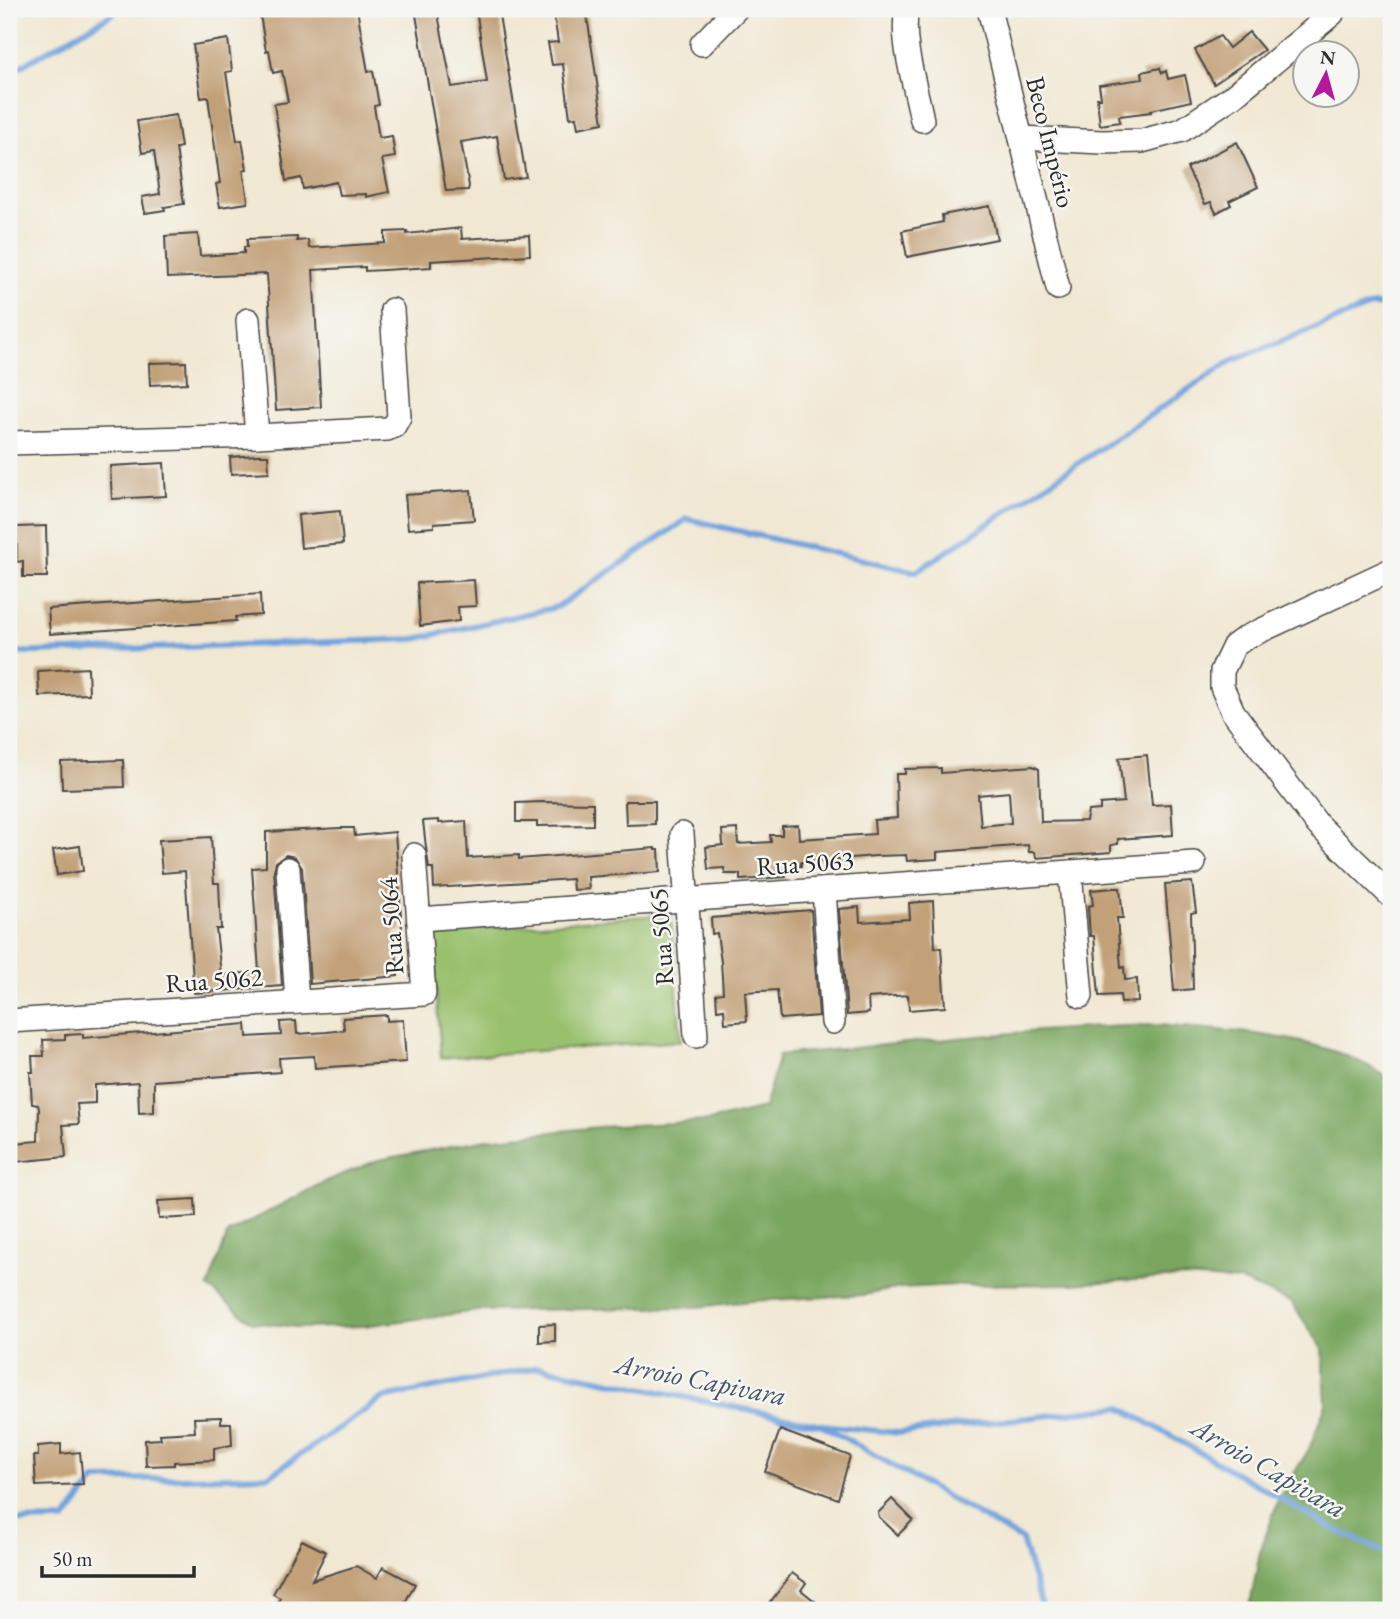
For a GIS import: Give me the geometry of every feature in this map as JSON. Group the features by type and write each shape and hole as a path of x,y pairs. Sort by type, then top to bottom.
{"street":[{"path":"702,44 736,9"},
{"path":"907,9 904,22 906,37 922,120"},
{"name":"Beco Império","path":"989,9 1058,288"},
{"path":"1021,138 1142,141 1182,130 1233,96 1332,14"},
{"path":"9,443 257,436 387,429 394,426 399,418 393,310"},
{"path":"248,320 257,436"},
{"path":"1391,570 1245,638 1234,646 1227,657 1222,671 1222,687 1233,712 1318,825 1391,896"},
{"name":"Rua 5065","path":"682,834 696,1036"},
{"name":"Rua 5064","path":"414,855 424,994"},
{"name":"Rua 5063","path":"419,919 1194,863"},
{"path":"288,869 297,1002"},
{"path":"1070,872 1081,996"},
{"path":"824,890 834,1022"},
{"name":"Rua 5062","path":"9,1021 424,994"}],"green space":[{"path":"671,914 681,1041 441,1058 432,932"},
{"path":"1158,1025 1248,1033 1309,1044 1365,1064 1391,1080 1391,1610 1252,1610 1250,1605 1260,1552 1279,1498 1309,1449 1326,1404 1323,1349 1291,1302 1240,1281 1183,1277 1070,1284 957,1285 698,1307 477,1311 364,1326 306,1328 252,1322 208,1287 228,1233 326,1181 378,1160 487,1139 598,1127 709,1121 764,1108 779,1055 1015,1033"}],"building":[{"path":"259,9 357,9 368,72 373,71 379,105 374,106 379,138 392,136 395,157 382,159 389,192 366,197 366,194 339,195 336,182 303,189 301,178 286,181 274,104 288,102 282,71 273,73 269,50 266,51"},
{"path":"415,9 437,9 452,87 487,82 476,9 498,9 526,177 504,180 497,136 461,142 468,190 446,191"},
{"path":"553,9 586,9 603,123 578,128 576,117 570,118 563,64 552,65 548,43 558,42"},
{"path":"1249,32 1264,50 1214,84 1195,50 1220,36 1229,48"},
{"path":"228,39 232,71 226,72 237,141 242,140 247,169 243,170 248,200 247,203 220,207 216,184 220,183 208,97 201,98 193,45"},
{"path":"1160,68 1162,73 1166,71 1168,79 1185,75 1191,101 1151,112 1119,116 1120,122 1100,125 1097,98 1101,98 1099,85 1143,79 1142,72"},
{"path":"176,115 181,147 176,148 184,204 145,213 142,197 160,194 154,151 142,153 137,121"},
{"path":"1237,142 1258,187 1229,201 1231,205 1216,213 1211,202 1205,204 1187,168"},
{"path":"990,206 997,239 907,257 902,231 943,222 942,215"},
{"path":"461,228 462,239 529,235 530,255 431,261 431,267 365,271 365,267 313,270 321,407 276,410 267,274 167,278 165,236 198,234 200,256 244,253 247,239 297,237 297,241 308,240 309,248 385,243 385,232 407,231 407,234"},
{"path":"186,362 187,383 150,385 149,363"},
{"path":"268,455 269,472 231,474 230,457"},
{"path":"164,463 166,496 112,499 110,466"},
{"path":"471,490 474,520 434,523 434,527 408,529 405,495"},
{"path":"340,511 343,544 301,548 298,515"},
{"path":"46,526 47,577 23,577 23,561 17,562 17,527"},
{"path":"474,580 476,606 458,607 459,621 420,626 417,583"},
{"path":"260,594 261,615 235,617 236,621 50,634 48,609"},
{"path":"88,668 89,694 39,696 38,671"},
{"path":"1147,755 1152,805 1171,804 1173,835 1118,839 1118,844 1111,845 1111,852 1036,858 1035,852 1029,852 1028,845 937,852 937,859 907,861 906,855 801,862 801,866 785,867 786,877 740,880 740,874 725,874 724,868 708,869 706,847 723,845 722,830 737,829 738,844 771,842 770,835 782,835 782,826 798,825 799,839 875,834 874,820 897,818 896,774 905,774 905,769 941,768 941,773 1033,766 1039,769 1041,822 1086,821 1088,811 1100,810 1100,804 1124,802 1119,758","holes":["1009,792 1011,823 981,826 978,795"]},
{"path":"123,760 124,787 62,789 61,762"},
{"path":"625,801 655,801 655,824 626,825"},
{"path":"516,803 593,803 593,825 537,826 537,822 516,822"},
{"path":"439,820 439,823 466,821 468,858 519,855 519,859 655,848 659,850 660,872 588,877 589,889 573,890 572,879 434,888 433,868 429,868 423,821"},
{"path":"354,828 355,836 395,832 402,931 395,932 398,976 310,984 302,868 295,857 286,855 276,862 274,870 282,986 194,993 185,871 162,873 159,840 211,837 214,883 219,883 221,929 216,929 221,975 259,972 252,868 266,867 266,832"},
{"path":"80,846 83,871 57,875 53,850"},
{"path":"1192,882 1196,912 1191,913 1193,989 1174,991 1165,884"},
{"path":"1120,888 1123,918 1117,918 1121,968 1124,967 1125,980 1137,979 1138,1002 1121,1003 1120,995 1099,996 1094,936 1090,936 1088,906 1093,905 1091,890"},
{"path":"933,901 935,948 941,947 945,1007 909,1010 908,995 868,998 869,1013 847,1015 839,909 859,907 860,922 910,919 909,903"},
{"path":"811,910 819,1016 780,1019 777,990 745,992 747,1021 725,1023 724,1009 717,1010 716,994 723,993 721,962 717,933 712,934 711,918"},
{"path":"387,1015 387,1021 403,1020 406,1062 315,1068 314,1056 279,1058 280,1072 154,1081 154,1112 139,1113 138,1082 95,1085 95,1103 77,1104 79,1124 63,1125 66,1157 14,1162 13,1143 38,1141 39,1109 38,1105 32,1104 30,1072 33,1072 32,1056 44,1056 43,1040 65,1039 65,1035 83,1034 83,1038 246,1024 247,1037 281,1035 280,1022 296,1021 297,1034 327,1032 344,1030 343,1018"},
{"path":"195,1199 196,1217 159,1219 158,1201"},
{"path":"555,1324 555,1341 539,1342 539,1325"},
{"path":"221,1417 221,1423 231,1423 232,1445 214,1448 214,1460 146,1466 145,1440 161,1439 160,1434 195,1432 194,1418"},
{"path":"780,1430 850,1456 838,1499 765,1472"},
{"path":"61,1444 61,1454 80,1452 83,1484 36,1486 34,1456 38,1456 38,1446"},
{"path":"892,1499 913,1520 898,1535 878,1513"},
{"path":"302,1540 326,1552 312,1580 356,1566 377,1578 383,1567 415,1584 401,1610 292,1610 278,1603 280,1598 273,1594"},
{"path":"792,1573 806,1583 801,1590 826,1610 778,1610 769,1604"}],"waterway":[{"path":"9,73 121,9"},
{"path":"9,653 415,639 557,607 687,519 916,572 1231,361 1373,305 1391,306"},
{"name":"Arroio Capivara","path":"9,1521 65,1520 95,1480 269,1476 383,1398 539,1367 822,1425 899,1433 1120,1407 1336,1530 1391,1555"},
{"path":"824,1426 1022,1540 1043,1610"}]}
